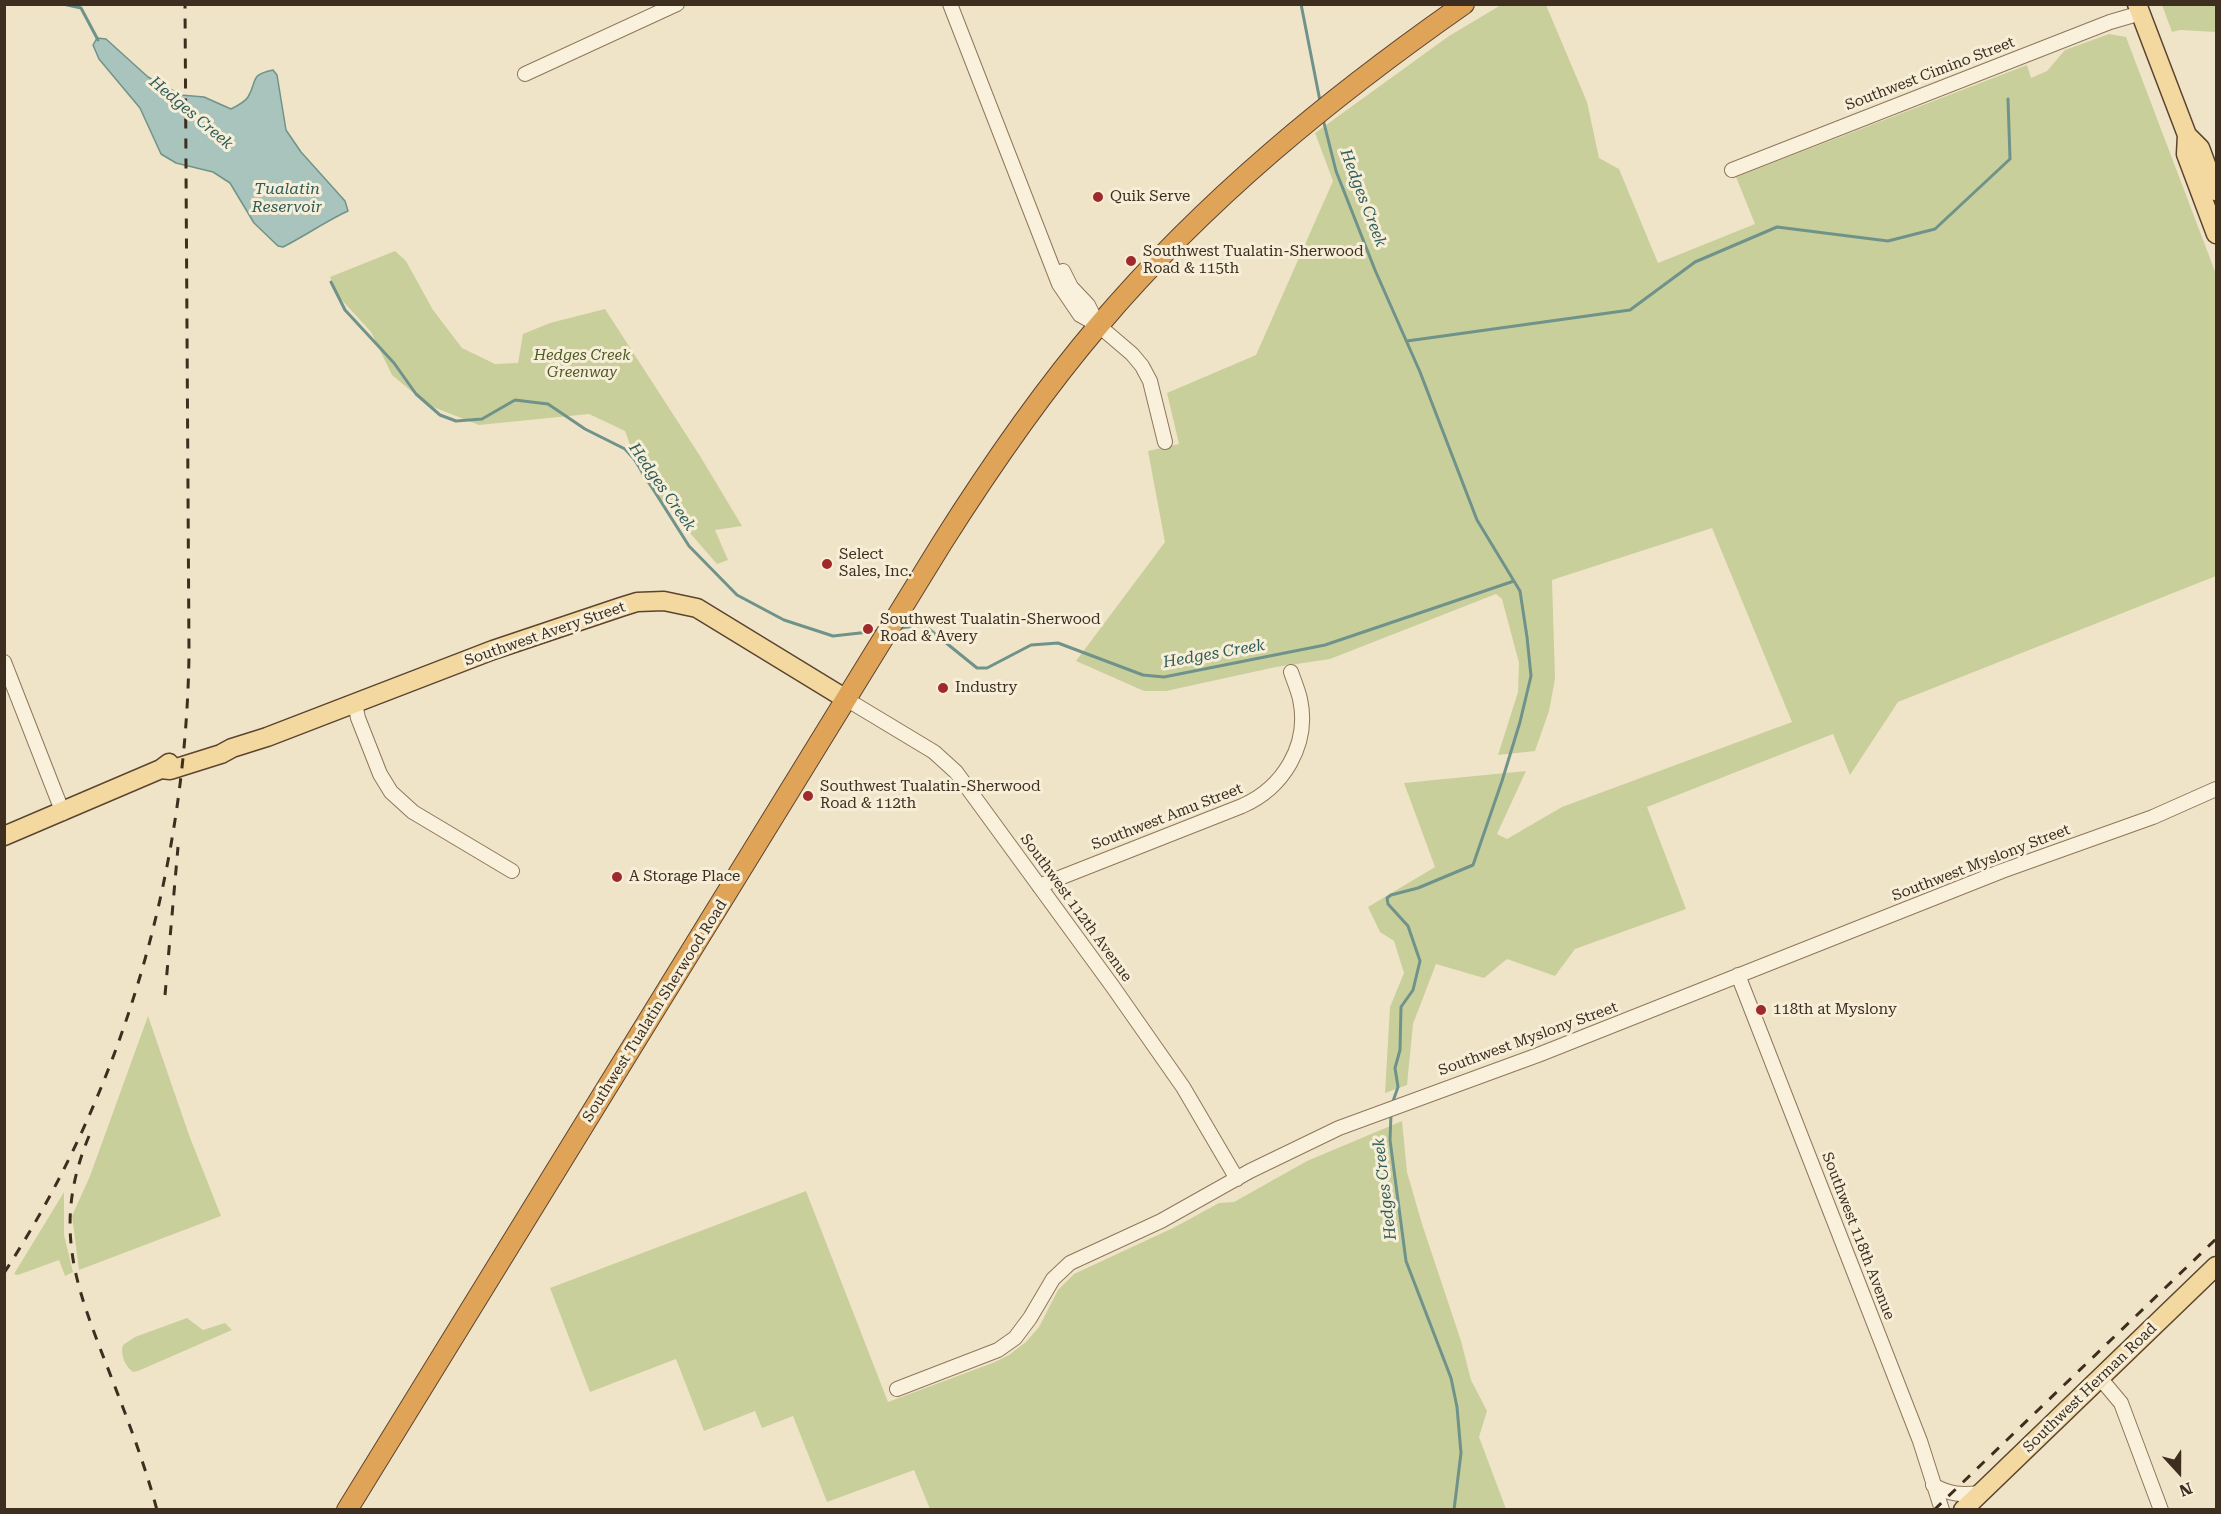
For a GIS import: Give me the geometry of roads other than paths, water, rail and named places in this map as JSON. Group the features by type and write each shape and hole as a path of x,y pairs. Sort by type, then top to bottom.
{"highway":[{"name":"Southwest Tualatin Sherwood Road","path":"347,1509 846,699 996,460 1034,407 1098,325 1213,204 1299,127 1464,4"}],"main road":[{"path":"2139,9 2187,135 2186,154 2217,234"},
{"path":"2187,135 2200,148 2217,190"},
{"name":"Southwest Avery Street","path":"4,836 63,813 161,769 167,763 221,747 231,748 493,650 637,603 664,601 685,604 713,616 846,699"},
{"name":"Southwest Herman Road","path":"1963,1509 2217,1266"}],"street":[{"path":"525,74 677,4"},
{"path":"950,4 1048,259 1064,293 1080,315 1098,325 1132,354 1146,372 1154,392 1165,442"},
{"name":"Southwest Cimino Street","path":"1732,170 2139,9"},
{"path":"4,663 63,813"},
{"name":"Southwest Amu Street","path":"1039,886 1253,801 1274,785 1293,759 1300,735 1302,711 1291,672"},
{"name":"Southwest 112th Avenue","path":"846,699 934,752 950,765 1183,1088 1237,1179"},
{"path":"355,703 358,718 380,774 391,792 413,812 512,871"},
{"name":"Southwest Myslony Street","path":"897,1389 998,1350 1015,1338 1053,1279 1070,1263 1161,1221 1237,1179 1339,1128 1538,1055 2002,871 2154,817 2217,789"},
{"name":"Southwest 118th Avenue","path":"1738,975 1917,1432 1942,1509"},
{"path":"2100,1378 2121,1403 2161,1509"},
{"path":"1933,1485 1950,1494 1980,1493"}],"water":[{"name":"Tualatin Reservoir","path":"97,38 106,39 148,77 181,95 204,97 231,109 247,99 257,76 273,70 277,75 286,130 301,152 345,201 348,211 283,247 278,246 254,223 230,183 213,172 176,163 161,154 140,108 99,59 93,45"}],"waterway":[{"name":"Hedges Creek","path":"63,4 81,8 98,40"},
{"name":"Hedges Creek","path":"1301,4 1320,101"},
{"path":"1407,341 1630,310 1695,262 1777,227 1888,241 1935,229 2010,159 2008,99"},
{"name":"Hedges Creek","path":"1323,119 1336,171 1375,270 1420,372 1477,520 1520,591 1531,676 1502,781 1473,865 1387,898 1388,904 1408,926 1420,961 1413,990 1401,1007 1400,1050 1395,1068 1398,1087 1392,1104"},
{"name":"Hedges Creek","path":"331,282 345,310 394,363 416,394 440,415 456,421 482,419 515,400 548,404 585,429 625,449 634,459 689,546 737,595 784,620 833,636 878,631"},
{"name":"Hedges Creek","path":"900,628 924,625 977,668 987,668 1031,645 1058,643 1143,675 1164,677 1325,645 1514,581"},
{"name":"Hedges Creek","path":"1391,1114 1390,1140 1406,1261 1451,1378 1457,1407 1461,1453 1454,1510"}],"railway":[{"path":"4,1273 46,1203 83,1130 114,1054 140,977 161,897 176,817 185,735 189,654 185,4"},
{"path":"165,995 178,847"},
{"path":"89,1136 77,1170 71,1201 70,1231 73,1260 79,1288 136,1444 157,1510"},
{"path":"1934,1510 2216,1239"}],"place":[{"name":"Quik Serve","path":"1098,197"},
{"name":"Southwest Tualatin-Sherwood Road & 115th","path":"1131,261"},
{"name":"Select Sales, Inc.","path":"827,564"},
{"name":"Southwest Tualatin-Sherwood Road & Avery","path":"868,629"},
{"name":"Industry","path":"943,688"},
{"name":"Southwest Tualatin-Sherwood Road & 112th","path":"808,796"},
{"name":"A Storage Place","path":"617,877"},
{"name":"118th at Myslony","path":"1761,1010"}],"park label":[{"name":"Hedges Creek Greenway","path":"582,364"}]}
